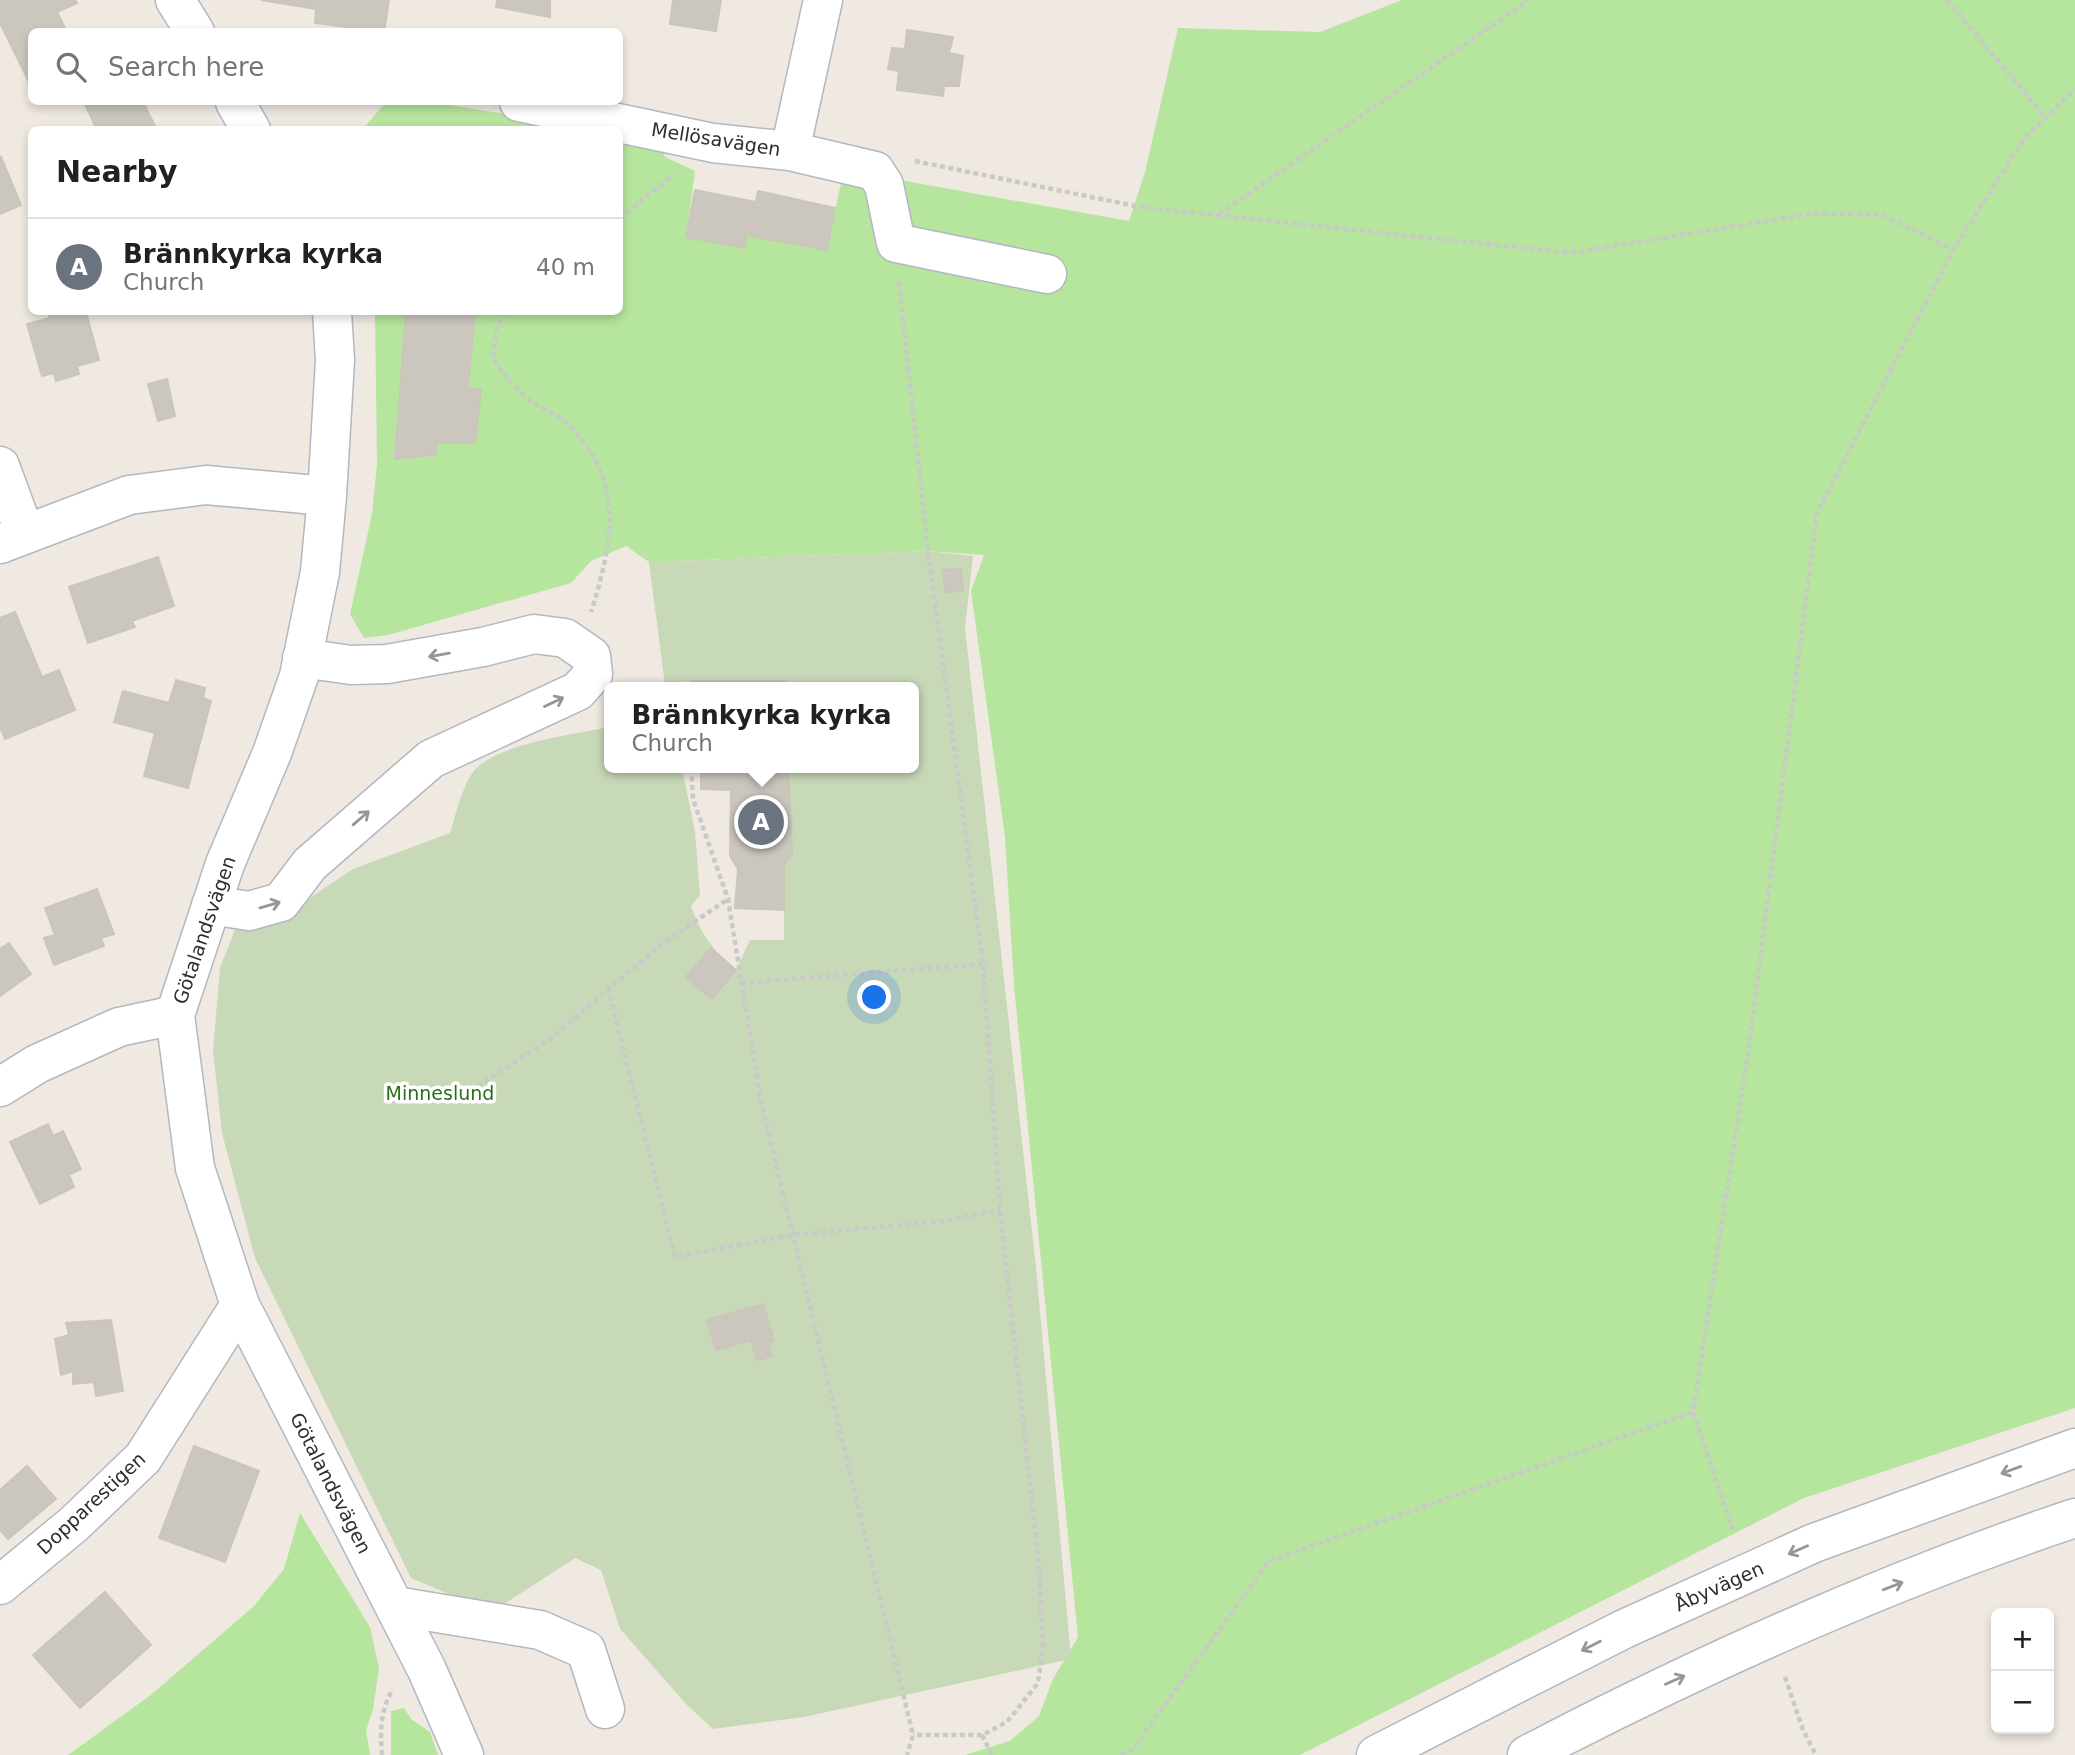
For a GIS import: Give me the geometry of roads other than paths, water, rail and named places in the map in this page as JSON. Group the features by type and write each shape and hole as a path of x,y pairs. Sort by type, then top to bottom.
{"street":[{"path":"176,0 193,28"},
{"path":"790,151 823,0"},
{"path":"237,105 249,126"},
{"name":"Mellösavägen","path":"533,105 713,143 790,151 875,171 884,185 897,243 1047,274"},
{"name":"Götalandsvägen","path":"332,315 335,360 327,496 320,572 302,658 272,752 211,905 175,1014 195,1168 240,1305 395,1606 464,1755"},
{"path":"0,466 13,539 129,495 206,485 327,496"},
{"path":"211,905 249,911 281,902 310,864 431,759 578,691 593,674 592,656 565,638 534,634 483,647 387,664 351,665 302,658"},
{"path":"0,1087 37,1064 119,1027 175,1014"},
{"name":"Dopparestigen","path":"0,1585 75,1524 143,1458 240,1305"},
{"name":"Åbyvägen","path":"1376,1755 1624,1629 1814,1543 2075,1448"},
{"path":"1527,1755 1641,1696 1829,1611 2075,1518"},
{"path":"395,1606 540,1630 586,1650 605,1709"}],"place":[{"name":"Brännkyrka kyrka","path":"761,822"}],"park label":[{"name":"Minneslund","path":"440,1093"}]}
